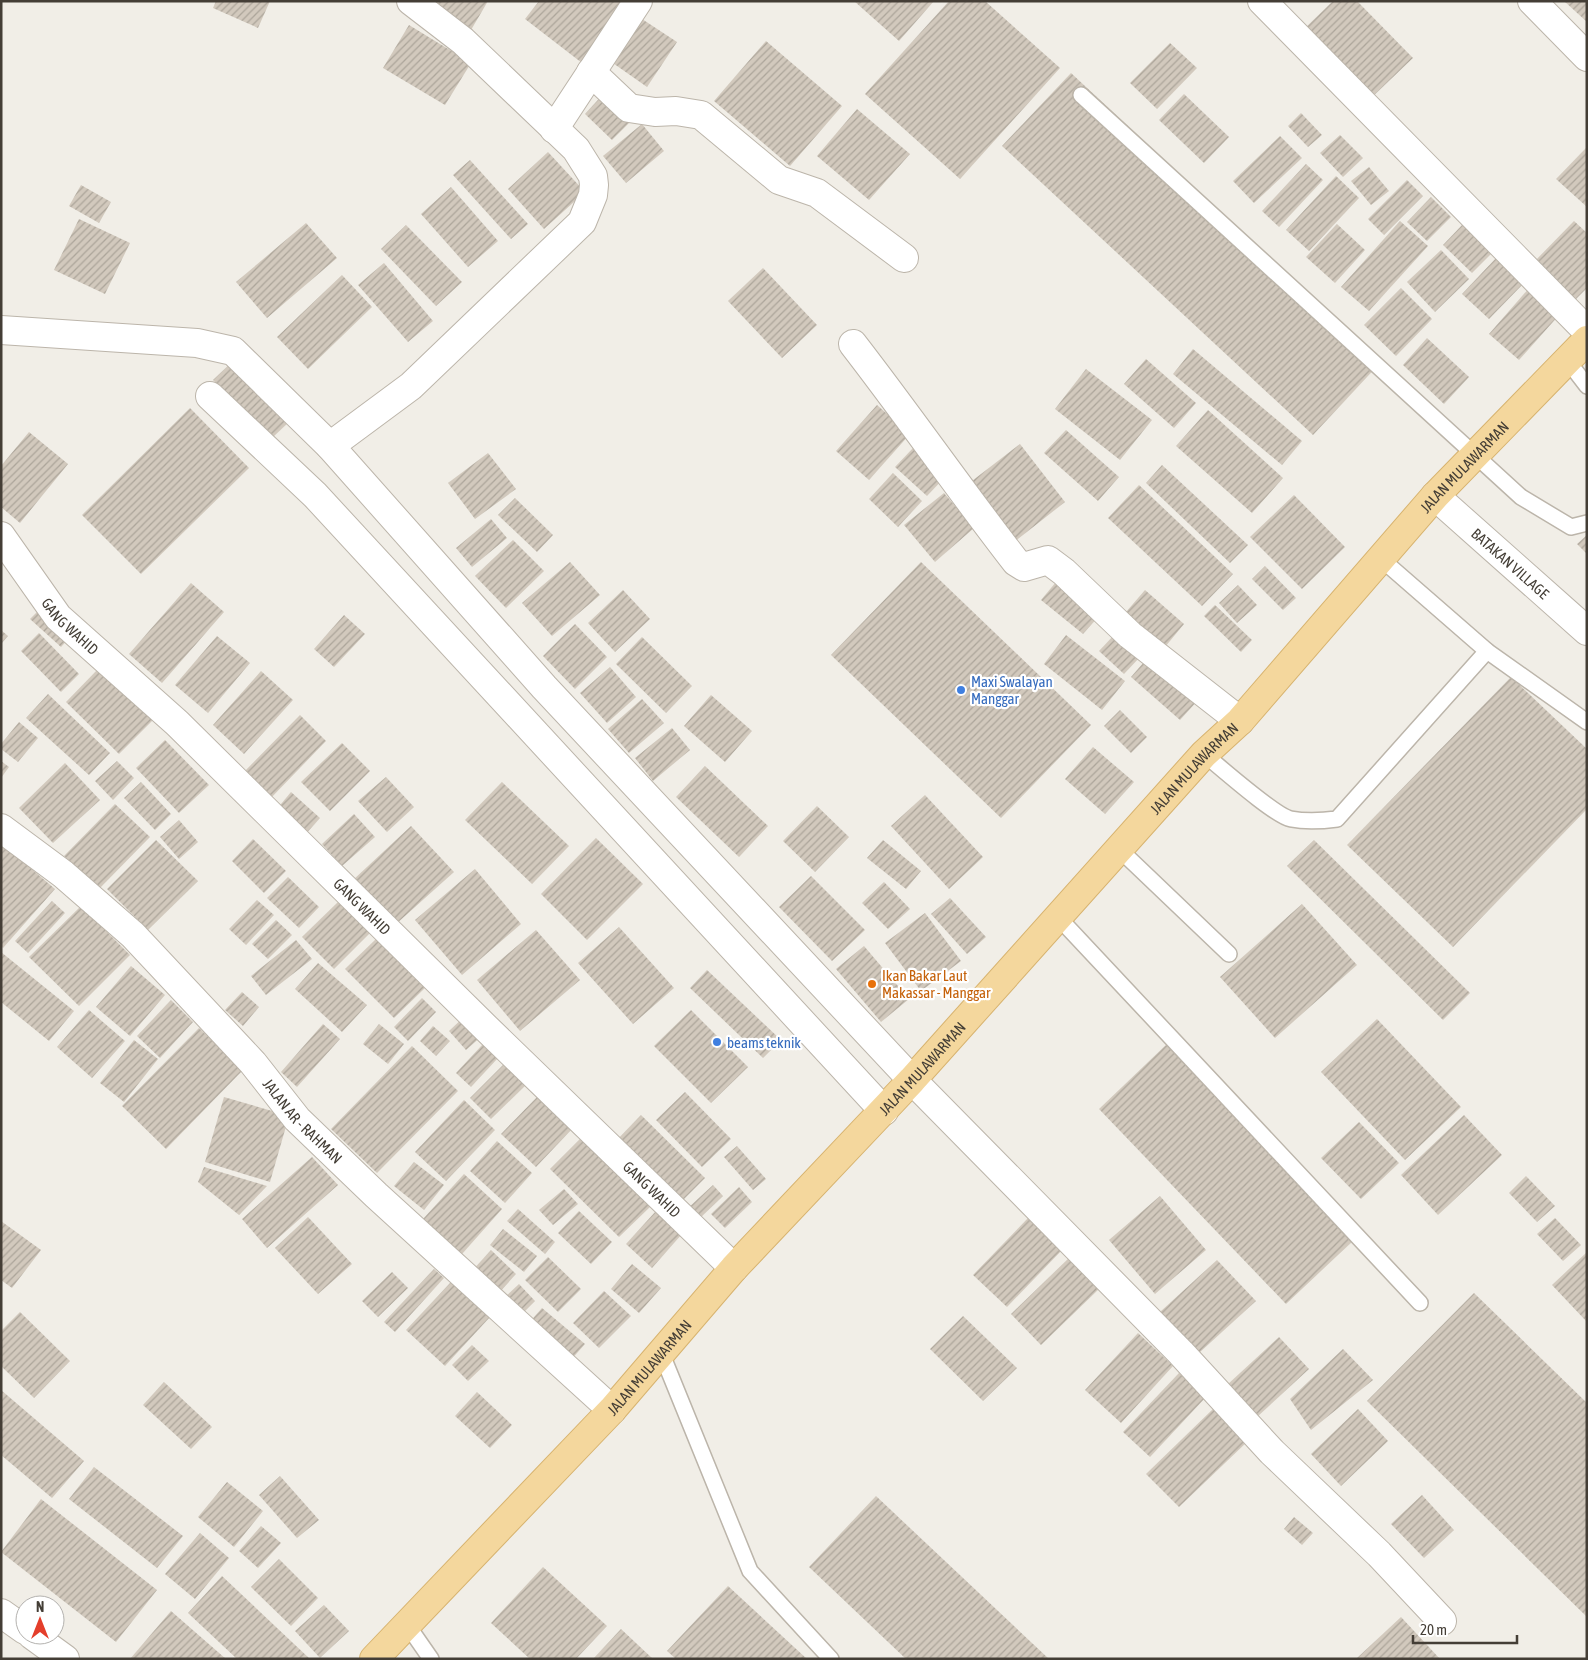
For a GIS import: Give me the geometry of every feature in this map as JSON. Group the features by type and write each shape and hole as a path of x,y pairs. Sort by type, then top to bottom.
{"main road":[{"name":"JALAN MULAWARMAN","path":"374,1659 406,1623 612,1410 734,1268 884,1111 1204,754 1240,720 1435,496 1587,340"}],"street":[{"path":"330,446 412,386 582,222 593,195 593,176 576,149 463,41 412,1"},
{"path":"554,129 638,1"},
{"path":"1262,1 1587,331"},
{"path":"1532,1 1587,57"},
{"path":"591,72 629,108 655,112 676,111 700,115 779,180 817,193 904,258"},
{"path":"1,330 197,343 233,351 330,446 544,687 912,1080 1181,1353 1272,1452 1379,1554 1442,1620"},
{"path":"852,344 917,426 970,503 1016,562 1024,567 1048,560 1064,572 1130,635 1240,720"},
{"path":"210,396 315,495 884,1111"},
{"name":"BATAKAN VILLAGE","path":"1435,496 1587,631"},
{"name":"GANG WAHID","path":"1,536 58,617 177,723 486,1028 734,1268"},
{"name":"JALAN AR - RAHMAN","path":"1,828 63,874 133,934 253,1063 297,1119 376,1196 612,1410"},
{"path":"1,1613 15,1623"},
{"path":"46,1645 65,1659"}],"lane":[{"path":"1081,95 1521,497 1571,527 1587,523"},
{"path":"1567,360 1587,386"},
{"path":"1380,558 1487,651 1587,722"},
{"path":"1204,754 1261,800 1289,819 1318,821 1338,819 1487,651"},
{"path":"1119,849 1229,954"},
{"path":"1058,917 1420,1303"},
{"path":"661,1352 750,1571 831,1659"},
{"path":"406,1623 431,1659"}],"building":[{"path":"216,1 270,1 258,28 213,8"},
{"path":"428,1 488,1 471,30 426,4"},
{"path":"539,1 630,1 582,63 525,19"},
{"path":"854,1 934,1 899,41"},
{"path":"949,1 985,1 1060,68 960,179 865,94"},
{"path":"1333,1 1357,1 1413,58 1369,100 1301,32"},
{"path":"1564,1 1587,1 1587,22"},
{"path":"639,17 677,42 647,87 610,61"},
{"path":"409,25 471,63 445,105 383,68"},
{"path":"766,41 842,106 790,166 714,101"},
{"path":"1170,43 1197,68 1157,109 1130,83"},
{"path":"1071,73 1381,362 1313,435 1002,146"},
{"path":"607,90 635,117 612,140 585,114"},
{"path":"1184,94 1229,137 1204,163 1159,120"},
{"path":"857,109 910,154 869,200 817,156"},
{"path":"1301,113 1322,135 1308,147 1288,126"},
{"path":"642,124 664,151 626,183 603,156"},
{"path":"1340,135 1363,158 1343,177 1320,153"},
{"path":"1280,136 1302,158 1254,203 1233,181"},
{"path":"1587,147 1587,207 1556,179"},
{"path":"548,152 585,192 544,229 508,189"},
{"path":"470,160 528,224 511,239 453,175"},
{"path":"1306,164 1323,180 1279,227 1262,211"},
{"path":"1369,167 1389,191 1371,205 1351,181"},
{"path":"1336,176 1359,198 1309,251 1286,230"},
{"path":"1407,180 1423,196 1384,235 1368,219"},
{"path":"81,185 111,202 99,223 69,206"},
{"path":"451,187 498,241 468,267 421,214"},
{"path":"1431,197 1451,217 1427,241 1407,222"},
{"path":"79,219 130,243 105,294 54,270"},
{"path":"1400,221 1428,246 1369,311 1341,287"},
{"path":"1574,221 1587,233 1587,288 1573,302 1532,264"},
{"path":"306,223 337,258 267,318 236,282"},
{"path":"1464,223 1494,251 1472,273 1443,245"},
{"path":"1337,224 1365,250 1335,283 1306,257"},
{"path":"406,225 462,282 436,306 381,249"},
{"path":"1441,250 1469,279 1435,312 1407,282"},
{"path":"1498,256 1525,282 1489,319 1462,294"},
{"path":"384,263 433,321 408,342 358,285"},
{"path":"763,268 817,325 782,358 728,301"},
{"path":"342,275 372,307 308,369 277,337"},
{"path":"1530,287 1560,314 1519,360 1489,334"},
{"path":"1401,288 1432,319 1396,356 1364,325"},
{"path":"1427,338 1469,377 1444,404 1403,365"},
{"path":"1193,349 1302,441 1282,465 1173,374"},
{"path":"1146,359 1196,403 1174,428 1124,384"},
{"path":"232,362 290,421 272,438 213,380"},
{"path":"1086,369 1152,420 1120,460 1055,409"},
{"path":"877,405 910,434 869,480 836,451"},
{"path":"190,408 249,468 141,574 82,515"},
{"path":"1208,410 1283,478 1252,513 1176,446"},
{"path":"1066,430 1119,477 1098,501 1044,453"},
{"path":"29,432 68,464 20,523 1,507 1,466"},
{"path":"1020,444 1065,502 1014,542 968,484"},
{"path":"913,448 945,477 927,496 895,467"},
{"path":"488,453 516,489 475,519 448,483"},
{"path":"1162,465 1248,545 1230,563 1146,483"},
{"path":"893,473 922,501 898,527 869,499"},
{"path":"1139,485 1233,574 1202,606 1108,518"},
{"path":"944,493 974,528 935,562 904,525"},
{"path":"1294,495 1345,547 1302,589 1250,537"},
{"path":"515,498 553,535 537,552 498,515"},
{"path":"491,519 507,538 472,567 456,548"},
{"path":"1587,535 1587,554 1577,544"},
{"path":"513,540 544,571 506,608 475,576"},
{"path":"570,562 600,595 552,636 522,603"},
{"name":"Maxi Swalayan Manggar","path":"921,562 1091,725 1001,818 831,655"},
{"path":"1265,566 1296,598 1283,610 1252,579"},
{"path":"1056,582 1099,616 1083,634 1041,600"},
{"path":"191,583 224,612 162,683 129,654"},
{"path":"1238,585 1257,605 1237,623 1219,603"},
{"path":"623,590 650,619 615,652 588,623"},
{"path":"1145,590 1184,624 1165,647 1126,612"},
{"path":"1215,605 1252,640 1241,652 1204,616"},
{"path":"42,607 72,635 61,647 30,619"},
{"path":"344,615 365,634 334,667 314,649"},
{"path":"575,624 607,657 575,689 543,656"},
{"path":"1,630 8,636 1,644"},
{"path":"39,633 79,674 61,692 21,651"},
{"path":"1116,633 1141,656 1124,674 1099,651"},
{"path":"1066,635 1125,681 1102,710 1044,664"},
{"path":"217,636 250,663 208,713 175,685"},
{"path":"642,637 692,686 666,713 616,664"},
{"path":"1150,655 1200,698 1180,720 1131,677"},
{"path":"610,667 636,697 607,723 580,693"},
{"path":"99,668 153,720 119,754 66,702"},
{"path":"261,671 293,700 244,754 213,725"},
{"path":"1511,677 1587,749 1587,809 1453,947 1347,845"},
{"path":"48,694 110,753 89,775 26,718"},
{"path":"711,695 752,731 725,762 684,726"},
{"path":"642,699 664,723 629,753 608,729"},
{"path":"1120,710 1147,737 1131,753 1104,726"},
{"path":"300,715 326,741 269,800 242,774"},
{"path":"19,722 38,738 18,762 1,749 1,744"},
{"path":"672,728 690,750 653,781 635,758"},
{"path":"165,740 209,785 179,813 136,768"},
{"path":"342,743 370,771 330,811 301,782"},
{"path":"1093,747 1134,782 1105,814 1065,779"},
{"path":"1,761 9,767 1,778"},
{"path":"117,761 134,778 113,800 95,781"},
{"path":"65,763 100,800 53,843 19,808"},
{"path":"705,766 768,826 739,857 676,797"},
{"path":"386,777 414,807 387,832 358,801"},
{"path":"141,782 171,814 155,830 124,798"},
{"path":"502,782 569,846 532,884 465,820"},
{"path":"291,792 320,818 304,836 276,810"},
{"path":"925,795 983,857 949,889 891,826"},
{"path":"115,804 150,837 99,889 64,856"},
{"path":"817,806 849,837 815,872 783,841"},
{"path":"354,814 375,837 342,866 322,844"},
{"path":"179,820 198,842 179,859 160,837"},
{"path":"411,826 454,872 395,925 353,880"},
{"path":"596,838 643,884 587,940 541,894"},
{"path":"253,839 286,871 264,893 232,861"},
{"path":"156,840 198,881 148,930 107,889"},
{"path":"883,840 921,871 906,889 867,858"},
{"path":"1314,840 1470,993 1443,1020 1287,866"},
{"path":"1,843 55,889 3,948 1,946"},
{"path":"475,869 521,924 462,975 415,920"},
{"path":"811,876 865,930 832,961 779,907"},
{"path":"288,877 319,907 299,928 267,898"},
{"path":"884,882 910,909 888,929 862,903"},
{"path":"950,898 986,937 967,954 931,914"},
{"path":"257,900 274,915 246,945 229,929"},
{"path":"52,901 65,913 28,953 15,941"},
{"path":"339,901 371,932 334,969 302,937"},
{"path":"1302,904 1357,965 1275,1038 1220,977"},
{"path":"81,906 130,955 79,1006 29,957"},
{"path":"925,913 961,961 921,991 885,943"},
{"path":"276,920 292,935 268,959 252,944"},
{"path":"619,927 674,988 633,1024 578,963"},
{"path":"536,930 580,980 520,1031 477,980"},
{"path":"376,939 425,988 394,1018 345,969"},
{"path":"296,940 312,959 266,995 251,976"},
{"name":"Ikan Bakar Laut Makassar - Manggar","path":"864,946 909,999 881,1022 836,969"},
{"path":"1,952 74,1011 49,1041 1,1002"},
{"path":"318,963 367,1005 342,1032 295,989"},
{"path":"131,966 165,995 130,1036 96,1007"},
{"path":"707,970 781,1040 763,1058 690,988"},
{"path":"242,992 259,1007 243,1026 225,1010"},
{"path":"422,998 436,1012 408,1041 394,1027"},
{"path":"171,1000 193,1022 160,1058 137,1036"},
{"path":"89,1010 125,1041 92,1078 57,1047"},
{"path":"691,1010 748,1067 711,1103 654,1046"},
{"path":"466,1015 483,1035 466,1050 449,1031"},
{"path":"1377,1019 1461,1107 1405,1160 1321,1072"},
{"path":"323,1024 340,1039 297,1087 281,1072"},
{"path":"379,1024 404,1044 388,1064 363,1044"},
{"path":"433,1026 450,1041 436,1056 420,1041"},
{"path":"199,1028 243,1070 166,1149 122,1106"},
{"path":"134,1040 158,1059 124,1102 100,1083"},
{"path":"1168,1043 1355,1239 1286,1304 1099,1109"},
{"path":"483,1044 498,1058 471,1087 456,1073"},
{"path":"412,1046 458,1091 377,1173 331,1129"},
{"path":"508,1060 529,1082 491,1119 470,1098"},
{"path":"685,1092 731,1139 702,1167 656,1120"},
{"path":"538,1096 572,1129 536,1167 501,1134"},
{"path":"224,1097 289,1116 270,1182 205,1162"},
{"path":"464,1100 495,1130 446,1181 415,1152"},
{"path":"641,1115 705,1178 678,1205 615,1142"},
{"path":"1464,1115 1502,1155 1438,1215 1401,1175"},
{"path":"1359,1122 1399,1163 1361,1199 1321,1158"},
{"path":"581,1138 650,1207 619,1237 550,1169"},
{"path":"497,1141 532,1173 505,1203 470,1171"},
{"path":"737,1146 766,1179 753,1190 724,1157"},
{"path":"312,1157 338,1185 267,1248 242,1219"},
{"path":"414,1162 444,1185 424,1210 394,1186"},
{"path":"204,1167 267,1186 239,1215 198,1182"},
{"path":"464,1174 502,1209 462,1254 423,1219"},
{"path":"1526,1176 1555,1206 1537,1222 1509,1193"},
{"path":"713,1185 723,1196 698,1220 687,1209"},
{"path":"739,1187 752,1202 725,1228 711,1214"},
{"path":"564,1189 578,1204 553,1225 539,1210"},
{"path":"1160,1196 1206,1250 1155,1294 1109,1240"},
{"path":"518,1209 555,1242 545,1254 507,1221"},
{"path":"579,1211 612,1242 591,1264 558,1233"},
{"path":"656,1211 682,1234 652,1268 626,1244"},
{"path":"308,1217 352,1264 318,1294 275,1248"},
{"path":"1029,1217 1063,1249 1007,1307 973,1275"},
{"path":"1555,1218 1581,1245 1563,1261 1537,1234"},
{"path":"1,1221 41,1250 12,1288 1,1280"},
{"path":"503,1229 537,1256 524,1272 490,1245"},
{"path":"491,1250 516,1274 497,1295 471,1272"},
{"path":"1587,1252 1587,1322 1552,1285"},
{"path":"548,1257 581,1289 558,1312 525,1280"},
{"path":"1070,1257 1100,1288 1041,1345 1011,1314"},
{"path":"1217,1260 1256,1301 1199,1353 1160,1312"},
{"path":"632,1264 661,1288 639,1313 611,1289"},
{"path":"434,1269 444,1278 395,1332 384,1322"},
{"path":"392,1272 408,1288 378,1317 362,1301"},
{"path":"451,1282 490,1317 445,1366 406,1330"},
{"path":"519,1284 535,1301 519,1317 502,1300"},
{"path":"604,1291 631,1316 599,1348 573,1323"},
{"path":"1474,1293 1587,1403 1587,1617 1367,1401"},
{"path":"542,1308 585,1344 570,1361 527,1325"},
{"path":"20,1312 70,1361 34,1398 1,1366 1,1331"},
{"path":"963,1316 1017,1368 983,1401 930,1349"},
{"path":"1138,1333 1173,1366 1121,1423 1085,1390"},
{"path":"1279,1337 1309,1369 1257,1417 1227,1385"},
{"path":"472,1345 489,1361 468,1381 452,1365"},
{"path":"1343,1349 1373,1380 1311,1430 1290,1399"},
{"path":"1179,1373 1206,1397 1150,1457 1123,1432"},
{"path":"164,1382 212,1427 191,1449 143,1405"},
{"path":"1,1390 84,1461 52,1498 1,1455"},
{"path":"477,1392 512,1425 490,1448 455,1416"},
{"path":"1215,1407 1248,1441 1179,1507 1146,1474"},
{"path":"1358,1409 1388,1441 1341,1486 1311,1454"},
{"path":"94,1467 183,1536 157,1568 69,1499"},
{"path":"280,1476 319,1520 297,1538 259,1495"},
{"path":"227,1482 263,1511 234,1547 198,1517"},
{"path":"1422,1495 1454,1530 1424,1558 1391,1524"},
{"path":"876,1496 1049,1659 906,1659 809,1567"},
{"path":"41,1499 157,1590 116,1642 65,1602 65,1595 56,1595 1,1552"},
{"path":"1294,1517 1313,1533 1302,1545 1284,1529"},
{"path":"261,1526 281,1543 258,1568 239,1551"},
{"path":"200,1533 229,1558 195,1599 165,1574"},
{"path":"279,1559 318,1598 291,1626 251,1587"},
{"path":"543,1567 607,1626 576,1659 530,1659 491,1623"},
{"path":"222,1576 310,1659 237,1659 188,1613"},
{"path":"728,1586 807,1659 676,1659 667,1651"},
{"path":"324,1605 349,1631 320,1658 295,1631"},
{"path":"171,1611 226,1659 130,1659"},
{"path":"1401,1617 1440,1659 1356,1659"},
{"path":"621,1629 653,1659 593,1659"}],"place":[{"name":"Maxi Swalayan Manggar","path":"961,690"},
{"name":"Ikan Bakar Laut Makassar - Manggar","path":"872,984"},
{"name":"beams teknik","path":"717,1042"}]}
